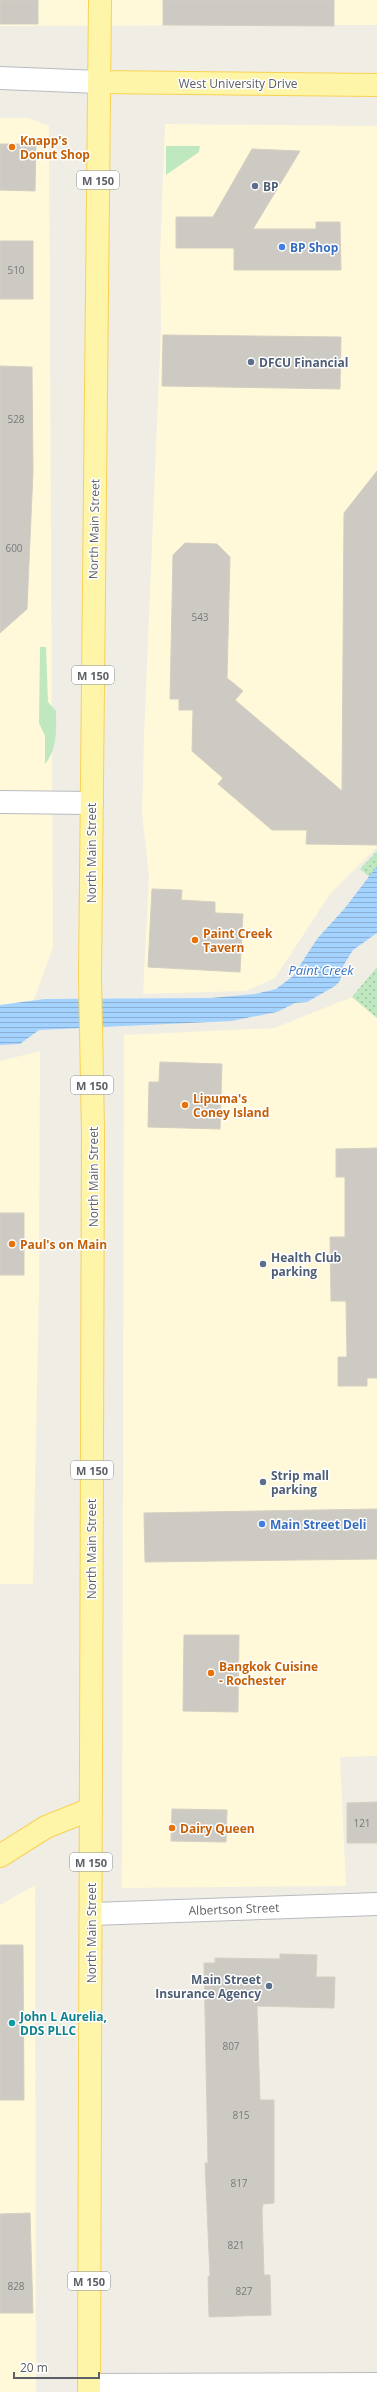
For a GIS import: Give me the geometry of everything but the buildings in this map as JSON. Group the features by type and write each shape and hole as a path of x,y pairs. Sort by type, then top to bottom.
{"main road":[{"name":"M 150","path":"99,82 100,0"},
{"name":"West University Drive","path":"99,82 377,85"},
{"name":"North Main Street","path":"89,2388 92,1914 93,1131 90,977 99,82"},
{"path":"0,1856 46,1827 91,1809"}],"street":[{"path":"0,78 99,82"},
{"path":"0,802 92,803"},
{"name":"Albertson Street","path":"92,1914 377,1904"},
{"path":"89,2388 377,2384"}],"shaded area":[{"path":"0,0 377,0 377,25 0,26"},
{"path":"0,118 28,118 49,126 53,947 34,1000 0,1005"},
{"path":"165,124 377,126 377,847 330,894 275,978 246,991 143,994 149,876 142,814 161,327 160,255"},
{"path":"352,997 377,1018 377,1756 340,1757 346,1886 122,1888 124,1035 274,1028"},
{"path":"40,1051 39,1290 33,1584 0,1584 0,1061"},
{"path":"35,1885 36,2392 0,2392 0,1905"}],"green space":[{"path":"166,146 200,146 199,152 166,175"},
{"path":"40,647 46,647 48,702 56,711 56,732 54,745 45,764 45,736 39,723"},
{"path":"377,851 377,883 360,869"},
{"path":"377,967 377,1018 352,997"}],"water":[{"name":"Paint Creek","path":"377,866 377,933 353,950 343,966 340,981 335,986 307,1002 295,1003 277,1012 231,1021 39,1030 20,1044 0,1045 0,1005 45,999 211,998 255,994 276,989 293,976 317,939 345,908"}],"place":[{"name":"Knapp's Donut Shop","path":"12,147"},
{"name":"BP","path":"255,186"},
{"name":"BP Shop","path":"282,247"},
{"name":"DFCU Financial","path":"251,362"},
{"name":"Paint Creek Tavern","path":"195,940"},
{"name":"Lipuma's Coney Island","path":"185,1105"},
{"name":"Paul's on Main","path":"12,1244"},
{"name":"Health Club parking","path":"263,1264"},
{"name":"Strip mall parking","path":"263,1482"},
{"name":"Main Street Deli","path":"262,1524"},
{"name":"Bangkok Cuisine - Rochester","path":"211,1673"},
{"name":"Dairy Queen","path":"172,1828"},
{"name":"Main Street Insurance Agency","path":"269,1986"},
{"name":"John L Aurelia, DDS PLLC","path":"12,2023"}]}
